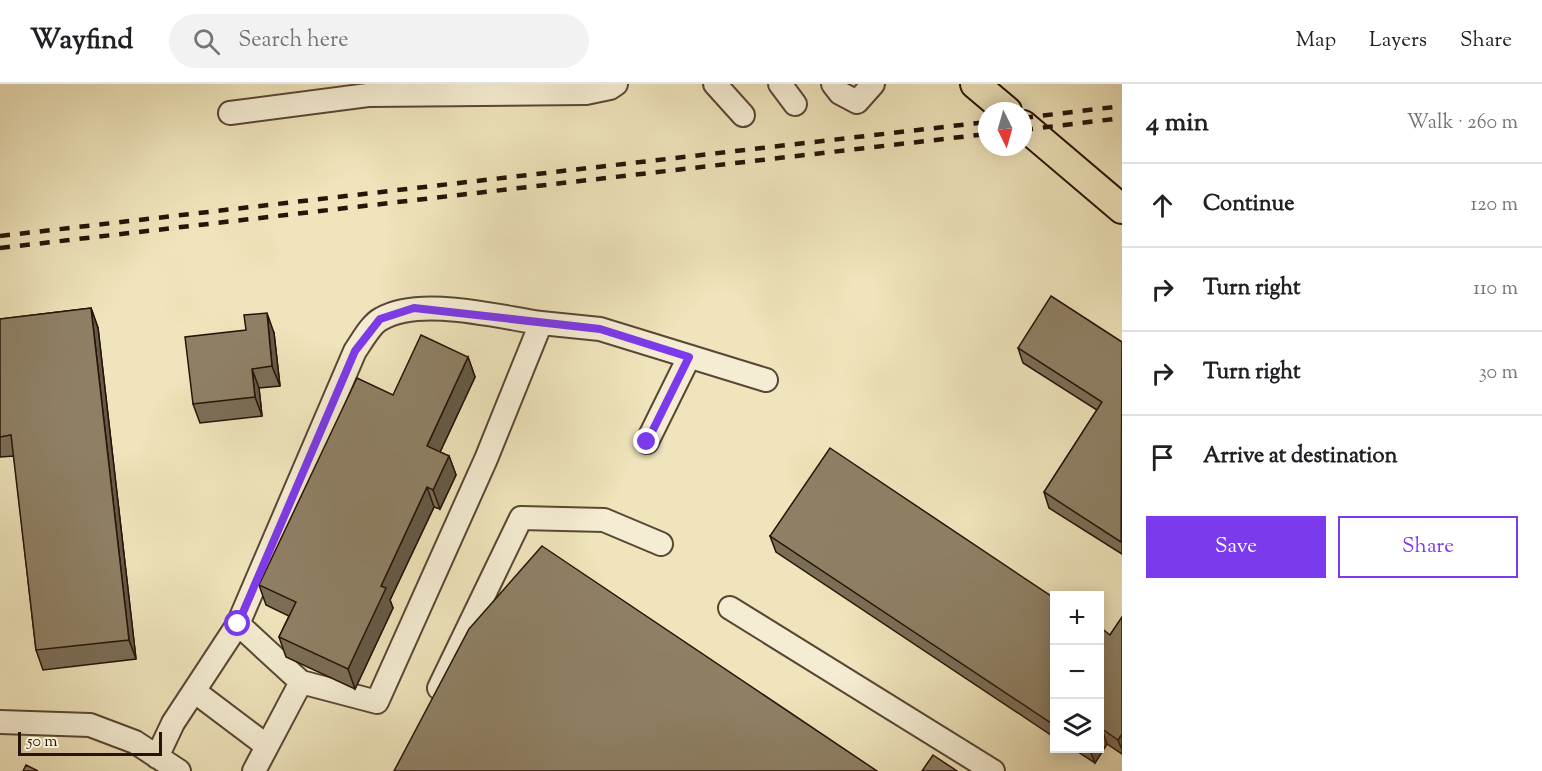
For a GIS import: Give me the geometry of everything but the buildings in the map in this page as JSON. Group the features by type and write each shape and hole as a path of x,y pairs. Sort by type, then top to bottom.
{"main road":[{"path":"975,84 996,102"},
{"path":"1032,133 1122,209"}],"street":[{"path":"230,113 368,95 586,93 610,88 616,84"},
{"path":"780,84 795,104"},
{"path":"833,84 840,93 857,102 873,84"},
{"path":"720,86 743,115"},
{"path":"157,757 173,723 238,624 355,351 380,319 414,308 600,329 766,380"},
{"path":"238,624 301,682 377,702 486,459 541,323"},
{"path":"647,442 689,357"},
{"path":"430,708 521,518 604,520 661,544"},
{"path":"730,608 993,771"},
{"path":"254,771 301,682"},
{"path":"194,691 267,746"},
{"path":"0,722 90,724 135,742 179,771"}],"railway":[{"path":"1032,117 1122,106"},
{"path":"1032,129 1122,118"},
{"path":"0,236 978,123"},
{"path":"0,248 978,135"}],"route":[{"path":"238,624 355,351 380,319 414,308 474,313 600,329 689,357 647,442"}]}
